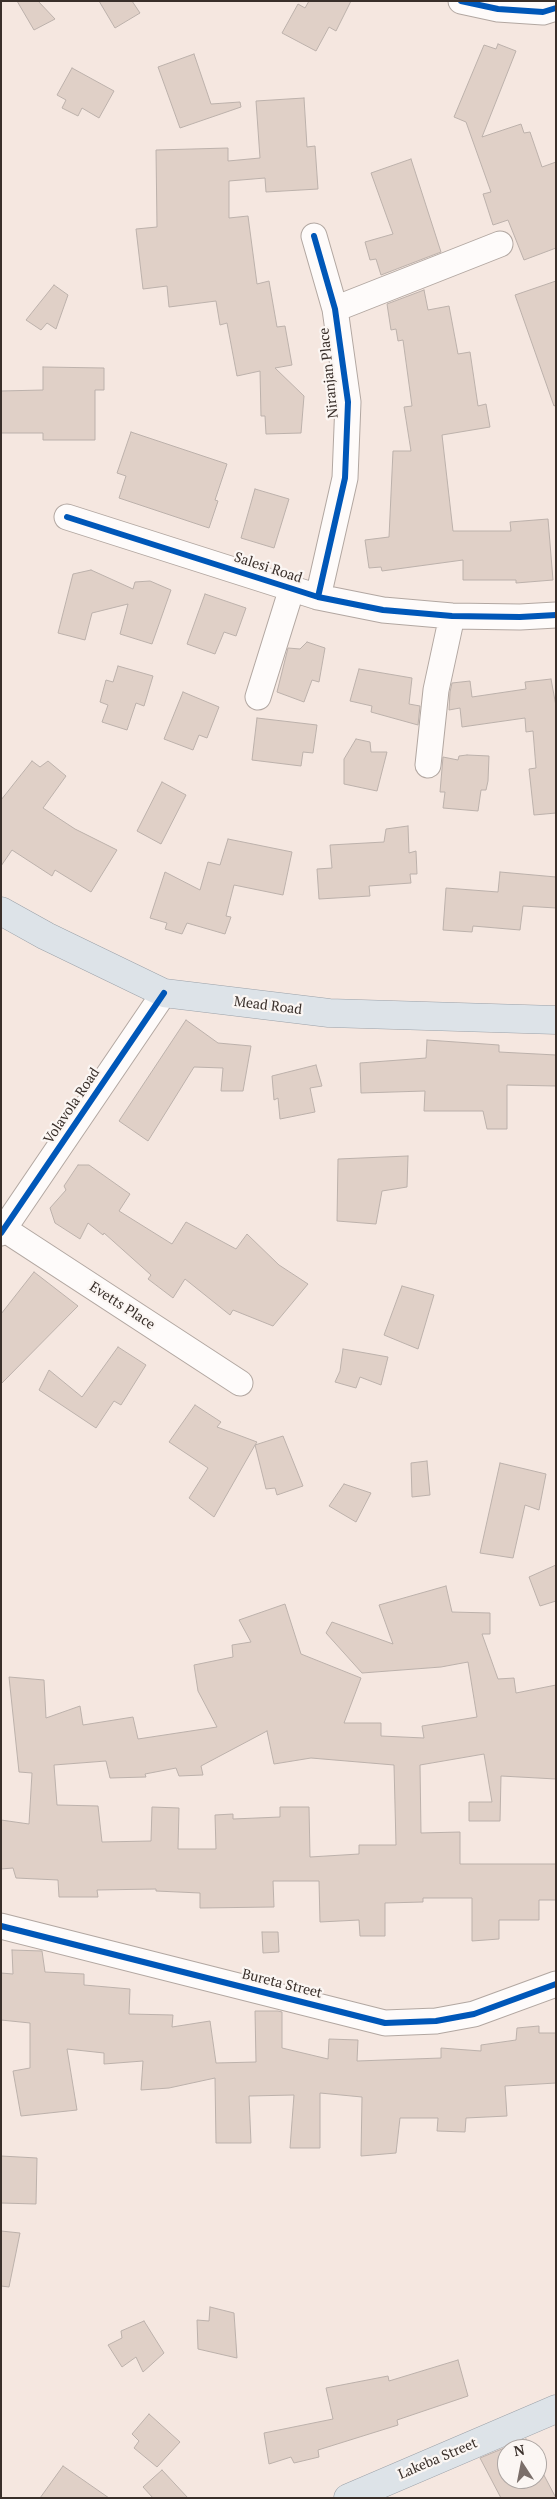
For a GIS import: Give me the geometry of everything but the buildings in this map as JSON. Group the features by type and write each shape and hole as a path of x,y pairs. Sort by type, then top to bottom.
{"main road":[{"name":"Mead Road","path":"1,910 46,936 164,993 329,1013 556,1020"},
{"name":"Lakeba Street","path":"348,2498 556,2410"}],"street":[{"path":"461,1 498,9 544,12 556,8"},
{"name":"Niranjan Place","path":"314,236 335,309 348,402 345,478 318,597"},
{"path":"335,309 500,244"},
{"name":"Salesi Road","path":"67,517 318,597 384,610 452,616 520,617 556,615"},
{"path":"258,697 292,588"},
{"path":"428,765 436,690 452,616"},
{"name":"Volavola Road","path":"2,1231 164,993"},
{"name":"Evetts Place","path":"2,1231 240,1383"},
{"name":"Bureta Street","path":"1,1926 385,2022 436,2021 474,2014 556,1984"}],"cycle path":[{"path":"461,1 498,9 543,12 556,8"},
{"path":"314,236 335,309 348,402 345,478 318,597"},
{"path":"67,517 318,597 383,610 452,616 520,617 556,615"},
{"path":"1,1233 164,993"},
{"path":"1,1926 385,2023 436,2021 474,2014 556,1984"}]}
